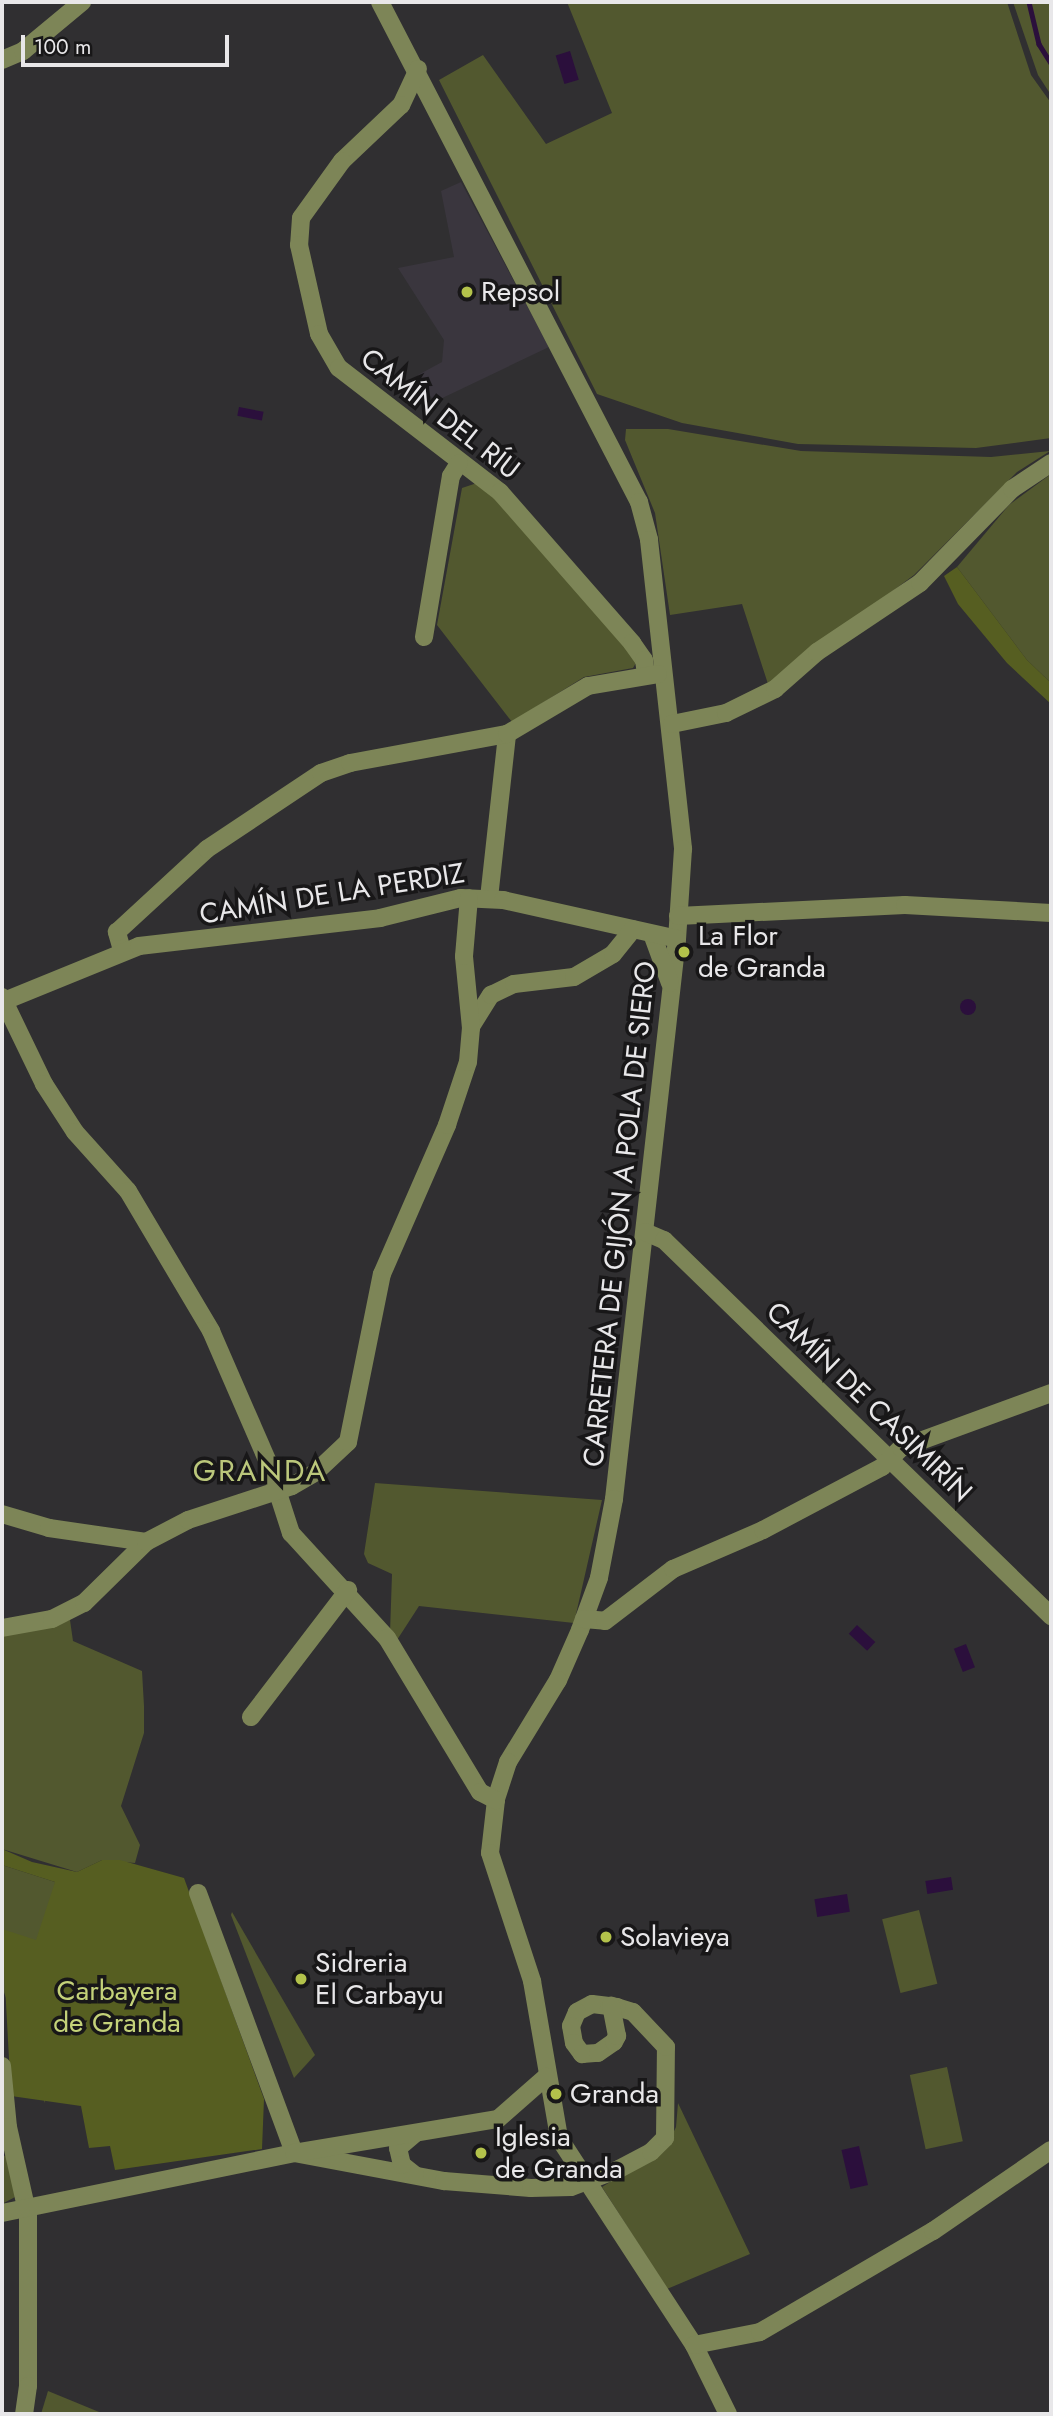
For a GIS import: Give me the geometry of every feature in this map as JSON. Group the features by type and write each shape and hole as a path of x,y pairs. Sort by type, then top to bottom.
{"street":[{"path":"2,60 23,51 82,2"},
{"name":"CARRETERA DE GIJÓN A POLA DE SIERO","path":"380,2 418,69 639,502 649,540 672,724 683,849 677,939 645,1232 614,1499 599,1578 558,1680 508,1762 496,1800 491,1831 493,1869 531,1981 546,2077 541,2095"},
{"name":"CAMÍN DEL RÍU","path":"418,69 401,105 342,162 306,209 299,245 313,318 339,368 500,492 632,643 644,660 646,674"},
{"path":"424,636 451,476 459,463"},
{"path":"672,724 726,713 775,689 817,652 920,583 1013,489 1051,463"},
{"path":"122,950 117,932 207,849 298,785 350,763 507,734 588,686 646,674 664,674"},
{"path":"489,898 507,734"},
{"path":"469,898 464,956 471,1028"},
{"name":"CAMÍN DE LA PERDIZ","path":"2,1001 122,950 380,918 469,898 489,898 677,939"},
{"path":"678,916 905,905 1051,913"},
{"path":"2,1629 52,1619 84,1603 146,1542 188,1520 277,1490 316,1472 348,1442 382,1274 460,1091 471,1028 477,1012 491,995 514,984 574,977 613,954 633,929"},
{"path":"652,934 671,987"},
{"path":"2,1001 44,1084 75,1132 128,1191 211,1331 300,1547 348,1590 404,1662 480,1792 496,1800"},
{"name":"CAMÍN DE CASIMIRÍN","path":"645,1232 664,1240 1051,1616"},
{"path":"584,1619 605,1621 673,1569 763,1530 882,1467 901,1448 1051,1393"},
{"path":"2,1514 49,1528 146,1542"},
{"path":"251,1717 348,1590"},
{"path":"198,1893 294,2153"},
{"path":"294,2153 417,2176 531,2188 585,2184 651,2152 665,2138 664,2042 633,2012 611,2006"},
{"path":"2,2066 2,2089 8,2127 27,2207 28,2386 24,2414"},
{"path":"2,2213 294,2153 498,2119 541,2095 568,2158 694,2345 728,2414"},
{"path":"2,2149 8,2127"},
{"path":"417,2176 402,2165 398,2148 419,2131"},
{"path":"694,2345 760,2332 933,2231 1051,2150"},
{"path":"531,2188 549,2183 568,2158"}],"shaded area":[{"path":"570,51 579,80 564,84 556,55"},
{"name":"Repsol","path":"461,182 549,347 434,402 418,375 442,362 444,340 398,268 454,257 441,191"},
{"path":"239,407 264,412 262,421 237,416"},
{"path":"968,999 974,1001 974,1013 968,1015 962,1013 960,1007 962,1001"},
{"path":"857,1625 875,1642 867,1651 849,1634"},
{"path":"966,1644 975,1667 963,1672 954,1649"},
{"path":"951,1877 953,1890 927,1894 925,1881"},
{"path":"847,1894 850,1912 817,1917 814,1899"},
{"path":"859,2146 868,2185 850,2189 841,2150"}],"green space":[{"path":"567,2 1007,2 1031,75 1051,103 1051,438 976,448 798,444 682,423 597,394 439,80 483,55 546,144 612,113"},
{"path":"1013,2 1051,2 1051,95 1038,75"},
{"path":"626,429 668,429 801,451 991,457 1050,451 1017,472 914,575 768,684 742,604 670,615 655,513 625,440"},
{"path":"1051,474 1051,683 1027,660 957,567 1009,505"},
{"path":"477,483 503,506 637,661 633,668 584,677 512,722 437,625 462,488"},
{"path":"957,567 1027,660 1051,683 1051,704 1007,663 958,604 944,576"},
{"path":"375,1483 602,1500 574,1623 419,1606 397,1640 390,1633 392,1574 368,1563 364,1554"},
{"path":"70,1620 73,1641 142,1671 144,1706 144,1733 121,1806 140,1845 135,1863 102,1860 77,1872 2,1849 2,1634"},
{"name":"Carbayera de Granda","path":"2,1849 32,1862 77,1872 102,1860 120,1860 184,1878 264,2099 262,2149 115,2170 110,2146 89,2148 81,2106 11,2096 2,1929 36,1940 55,1882 2,1865"},
{"path":"2,1865 55,1882 45,2103 2,1987"},
{"path":"919,1910 937,1984 901,1993 882,1919"},
{"path":"232,1912 315,2055 294,2078 231,1915"},
{"path":"947,2067 963,2141 926,2149 910,2075"},
{"path":"678,2103 750,2254 667,2289 602,2187 667,2146 676,2127"},
{"path":"7,2154 15,2197 2,2204 2,2158"},
{"path":"48,2391 104,2414 41,2414"}],"waterway":[{"path":"1029,2 1039,44 1051,63"}],"place":[{"name":"Repsol","path":"467,292"},
{"name":"La Flor de Granda","path":"684,952"},
{"name":"Solavieya","path":"606,1937"},
{"name":"Sidreria El Carbayu","path":"301,1979"},
{"name":"Granda","path":"556,2094"},
{"name":"Iglesia de Granda","path":"481,2153"}],"district":[{"name":"GRANDA","path":"260,1471"}]}
